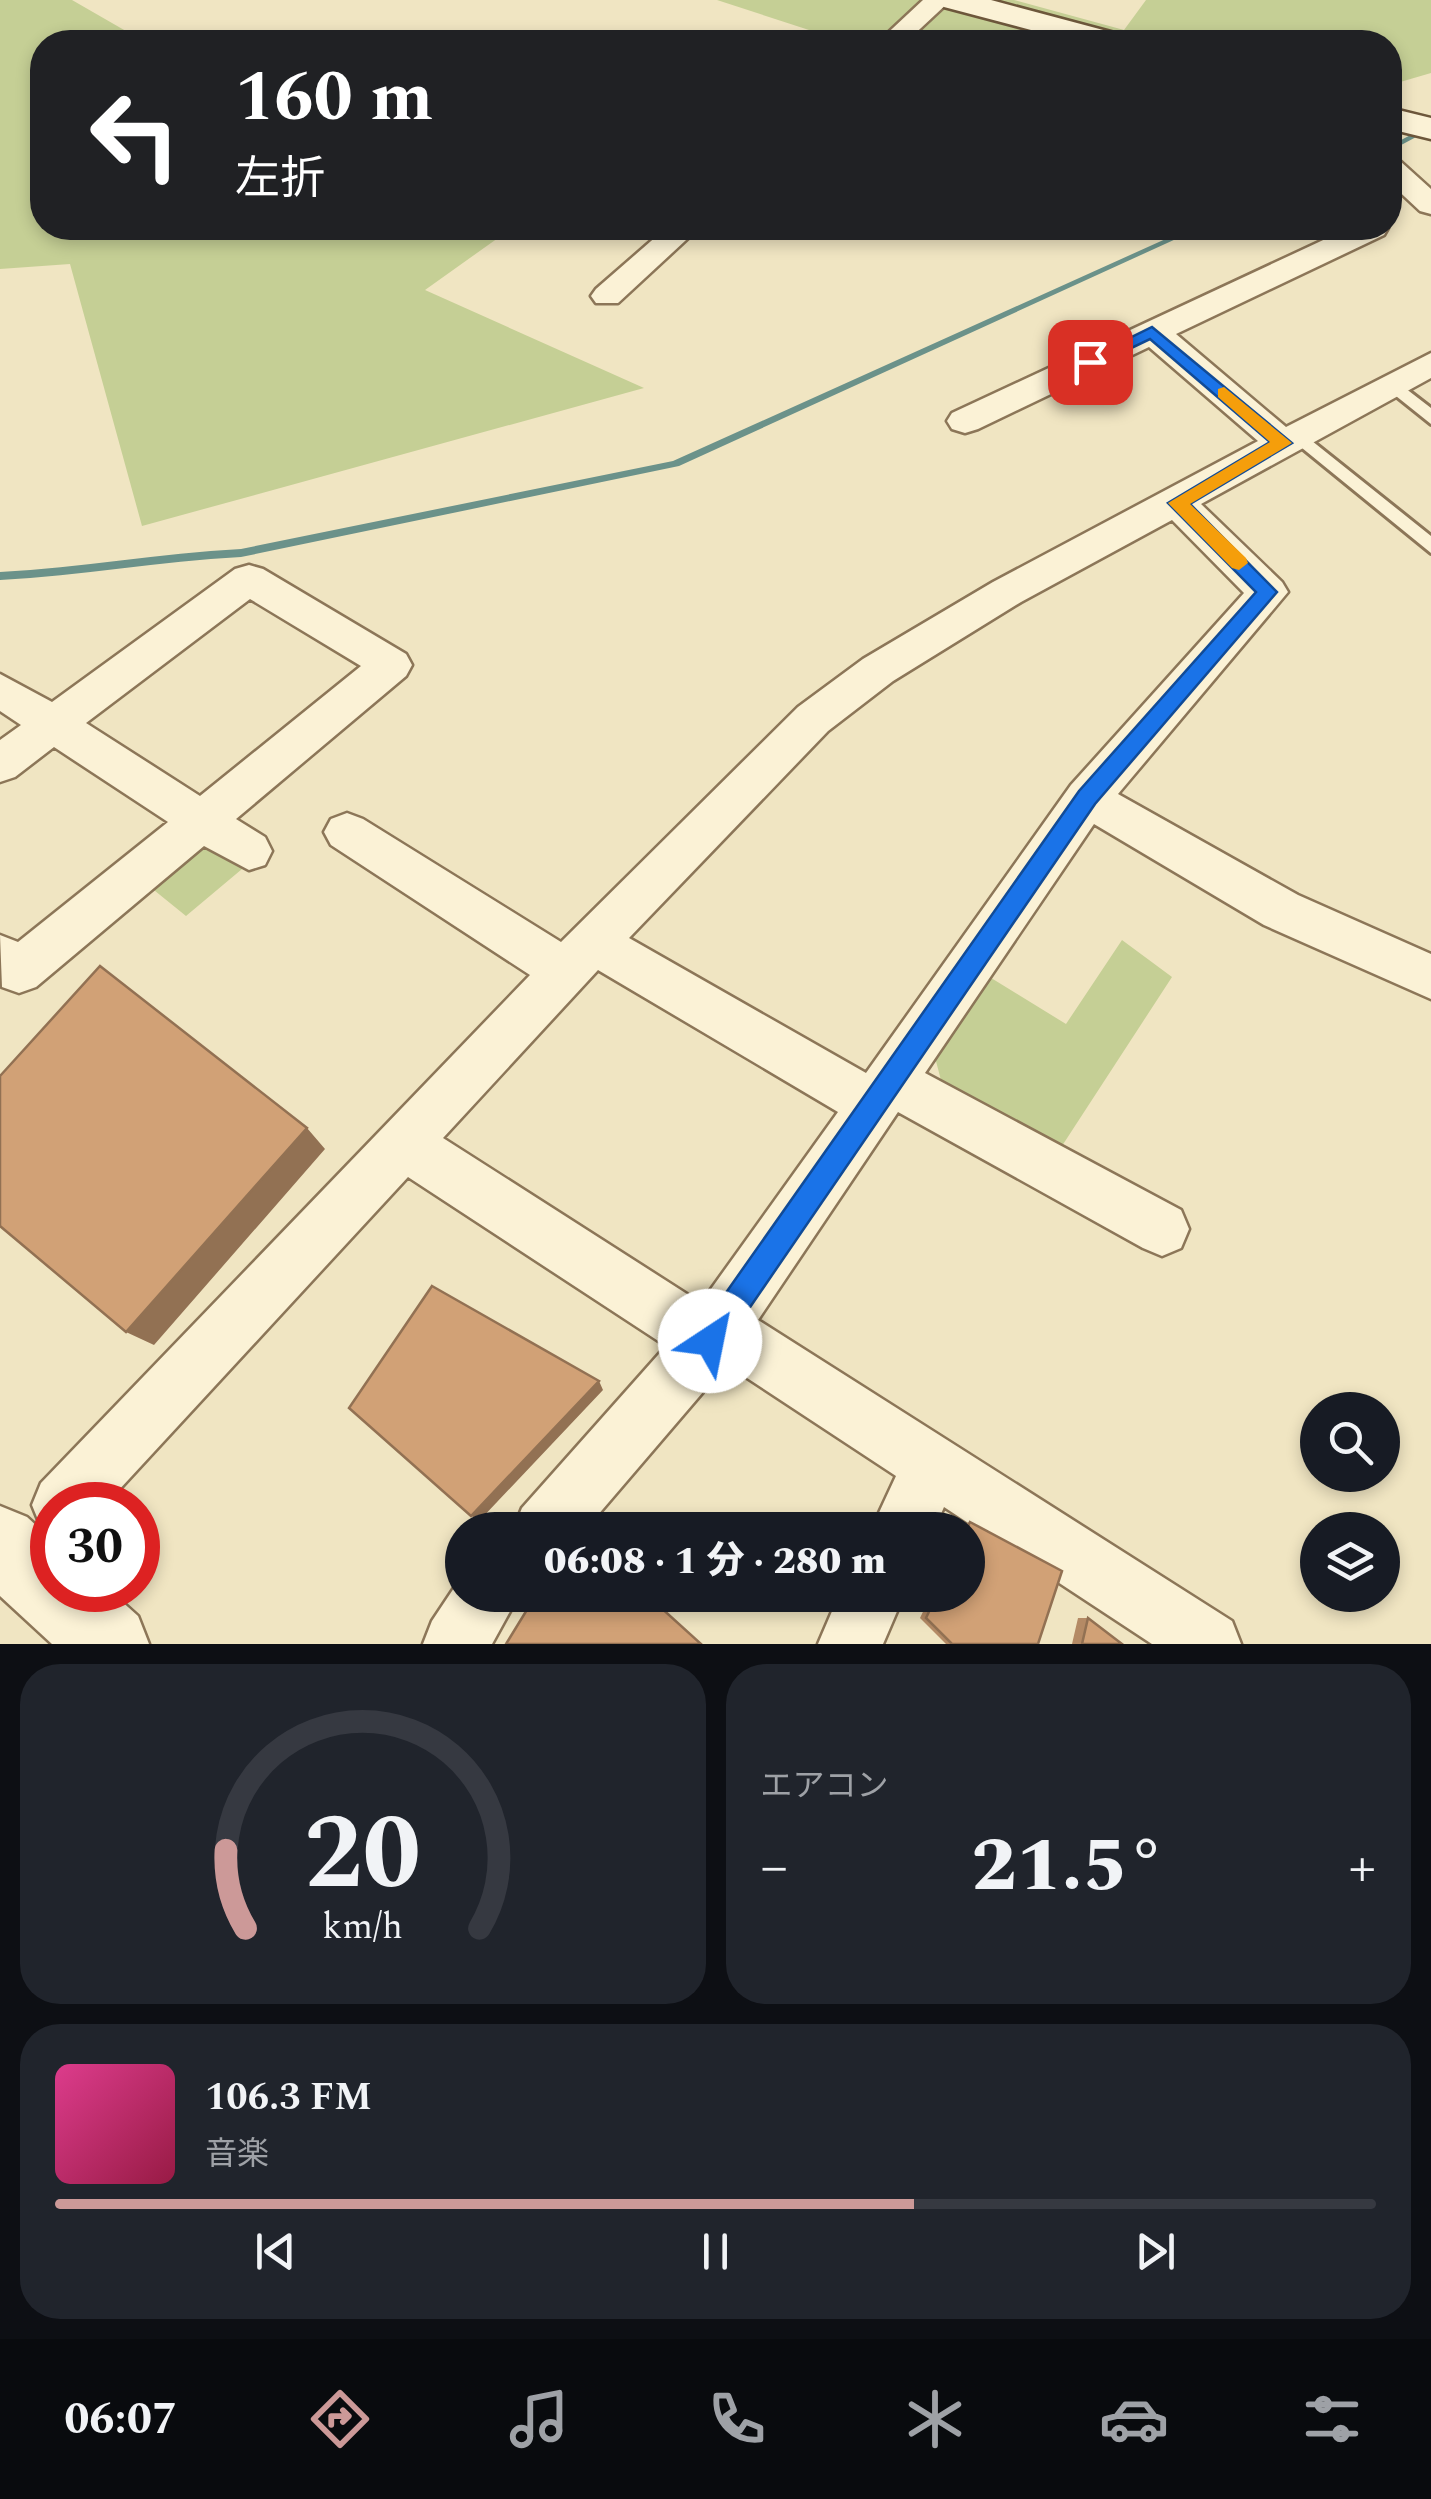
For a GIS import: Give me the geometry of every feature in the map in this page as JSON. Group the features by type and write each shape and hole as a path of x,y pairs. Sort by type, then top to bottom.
{"main road":[{"path":"955,0 1067,30"},
{"path":"1402,121 1431,128"},
{"path":"88,1612 110,1644"}],"street":[{"path":"904,30 938,0"},
{"path":"1402,179 1429,204 1402,214"},
{"path":"607,296 670,240"},
{"path":"965,420 1347,240"},
{"path":"1152,332 1290,439"},
{"path":"80,1482 812,719 878,670 1006,592 1431,364"},
{"path":"560,1512 710,1341 1087,798 1268,592 1177,503"},
{"path":"0,764 249,579 390,665 18,971 0,958"},
{"path":"0,690 249,851"},
{"path":"1087,798 1282,910 1431,978"},
{"path":"346,832 580,957 881,1092 1162,1229"},
{"path":"406,1145 710,1341 747,1344 1208,1644"},
{"path":"910,1512 932,1463"},
{"path":"456,1644 476,1612"},
{"path":"850,1644 864,1612"}],"lane":[{"path":"1392,384 1431,418"},
{"path":"1290,439 1431,546"}],"green space":[{"path":"0,0 72,0 124,30 30,30 30,240 495,240 425,290 644,388 142,526 70,264 0,269"},
{"path":"717,0 1014,0 1124,30 809,30"},
{"path":"1146,0 1431,0 1431,73 1402,81 1402,30 1124,30"},
{"path":"204,834 248,864 186,916 144,882"},
{"path":"1122,940 1172,977 1060,1149 943,1088 931,1042 983,973 1066,1024"}],"building":[{"path":"100,966 307,1128 126,1332 0,1226 0,1076"},
{"path":"432,1286 599,1381 475,1512 466,1512 349,1408"},
{"path":"985,1530 1062,1571 1038,1644 952,1644 926,1618 929,1612 985,1612"},
{"path":"526,1612 666,1612 701,1644 506,1644"},
{"path":"1088,1618 1122,1644 1082,1644"}],"waterway":[{"path":"1402,142 1431,126"},
{"path":"0,576 241,553 675,464 1170,240"}],"slow traffic":[{"path":"1224,393 1283,443 1177,503 1239,563"}],"route":[{"path":"710,1341 1087,798 1268,592 1177,503 1283,443 1152,332 1090,362"}]}
